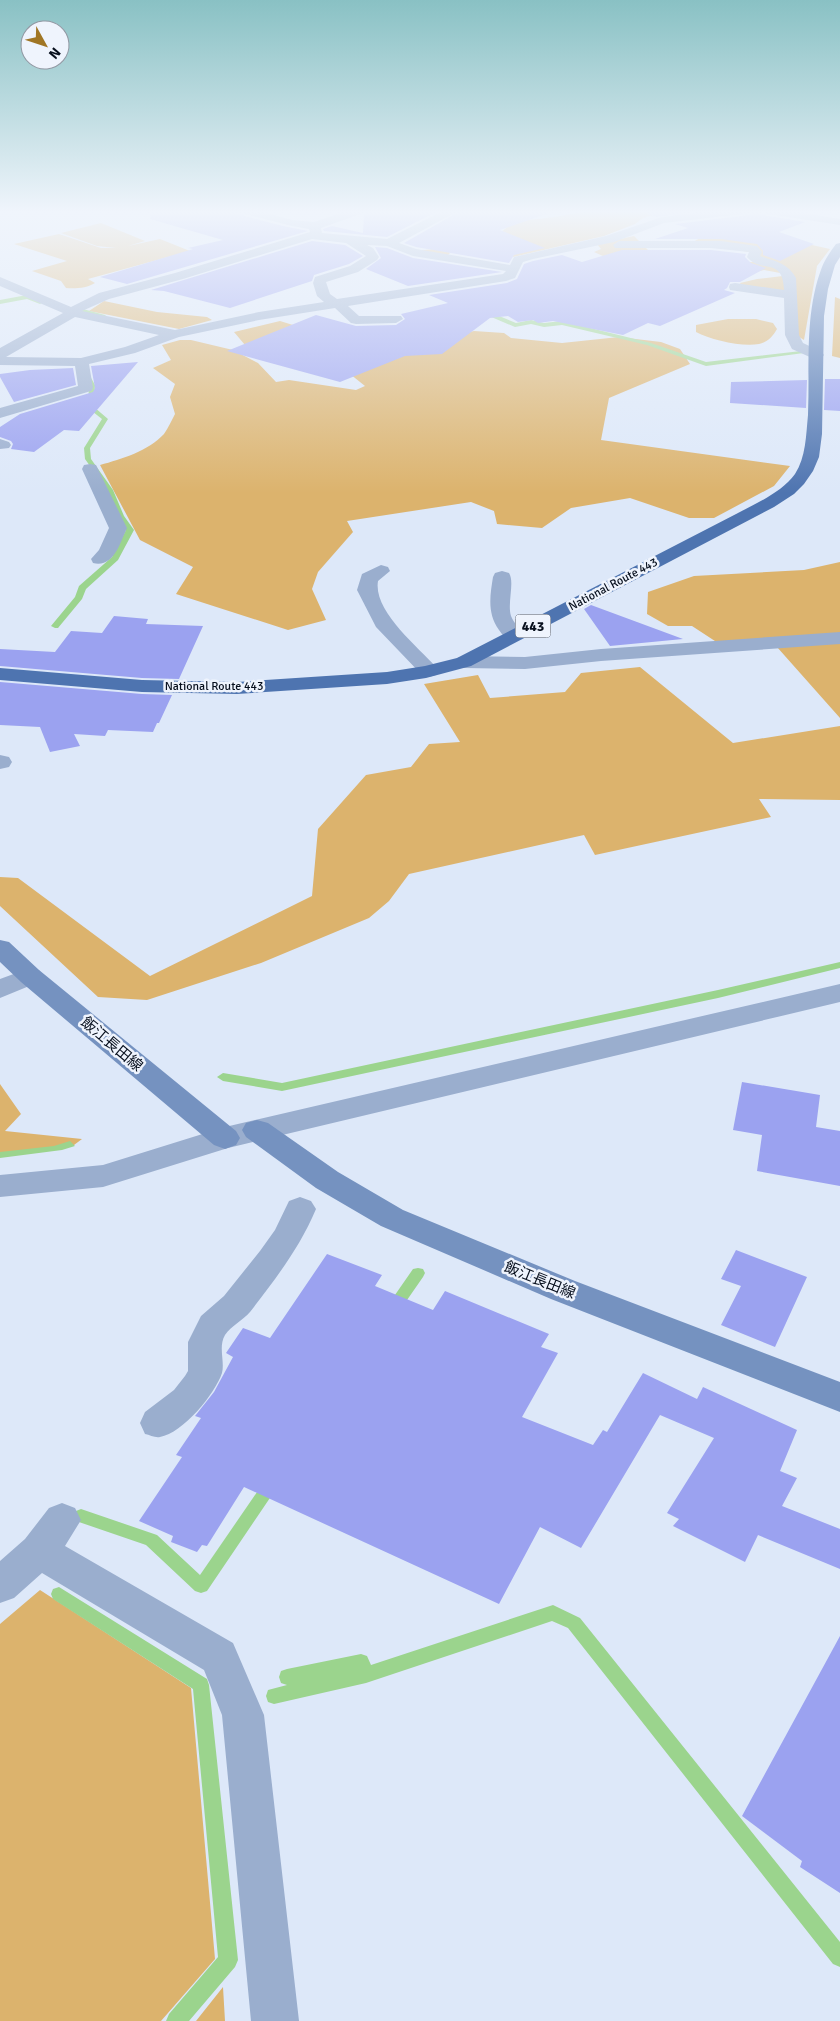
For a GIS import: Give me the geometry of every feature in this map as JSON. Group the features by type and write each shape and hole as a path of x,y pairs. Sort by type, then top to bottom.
{"highway":[{"name":"National Route 443","path":"0,674 142,686 238,688 387,678 429,671 464,662 695,542 769,501 796,483 811,458 816,413 819,304"}],"main road":[{"name":"飯江長田線","path":"0,948 30,976 225,1138"},
{"name":"飯江長田線","path":"258,1130 327,1180 392,1218 563,1290 840,1397"}],"street":[{"path":"54,304 74,313 175,334"},
{"path":"0,354 74,313 77,308 85,304"},
{"path":"0,361 82,362 130,350 175,334 329,304"},
{"path":"338,304 356,320 396,319"},
{"path":"791,304 792,335 797,346 817,355"},
{"path":"0,412 86,388 82,362"},
{"path":"90,469 118,528 107,552 100,559"},
{"path":"381,571 369,578 366,590 383,623 429,671"},
{"path":"502,577 498,606 505,627 515,635"},
{"path":"464,662 525,663 618,654 840,638"},
{"path":"618,654 629,671 638,672"},
{"path":"0,989 30,976"},
{"path":"0,1186 103,1176 225,1138 840,993"},
{"path":"158,1423 186,1400 198,1385 205,1372 205,1342 213,1325 236,1304 271,1260 289,1234 300,1210"},
{"path":"0,1585 50,1535 219,1657 243,1716 275,2021"}],"shaded area":[{"path":"99,304 120,304 157,312 207,317 212,320 179,329 89,311"},
{"path":"794,304 810,304 804,340 796,335"},
{"path":"835,304 840,304 840,358 832,356"},
{"path":"728,319 756,319 773,323 777,329 768,340 752,345 726,342 696,332 696,325"},
{"path":"280,321 306,329 452,336 474,331 504,333 511,338 562,343 619,337 661,342 680,349 690,364 609,398 601,440 790,466 774,486 714,518 689,518 630,498 571,508 542,528 497,524 494,511 471,502 347,521 353,532 318,572 312,589 326,620 288,630 176,594 193,567 140,540 100,465 143,450 158,440 164,434 175,414 170,397 175,384 153,368 171,360 162,345 180,340 191,340 233,350 258,363 276,382 289,380 356,390 365,386 345,370 245,345 234,332"},
{"path":"840,562 840,635 718,643 692,626 668,626 647,614 648,592 694,576 804,570"},
{"path":"840,642 840,718 777,647"},
{"path":"640,667 733,743 840,726 840,800 759,799 771,817 595,855 584,835 409,874 389,901 369,918 261,963 147,1000 98,997 0,906 0,877 18,878 150,976 312,896 318,829 366,775 411,767 429,744 460,742 424,684 478,675 490,698 565,692 581,673"},
{"path":"0,1084 21,1114 5,1131 82,1139 74,1145 0,1154"},
{"path":"70,1141 75,1146 62,1150 0,1158 0,1152 54,1146"},
{"path":"40,1590 191,1688 215,1959 161,2021 0,2021 0,1624"},
{"path":"223,1987 225,2021 196,2021"}],"building":[{"path":"216,304 241,304 230,308"},
{"path":"442,304 709,304 660,326 648,323 623,335 553,321 538,323 533,320 518,322 508,316 490,318 442,354 405,356 340,382 227,351 316,315 356,326 396,325 405,319 401,314"},
{"path":"138,362 79,431 64,430 34,452 11,449 13,444 11,441 0,437 0,427 20,414 93,392 95,388 91,366"},
{"path":"73,368 76,385 14,402 0,377 0,374 30,370"},
{"path":"825,379 840,379 840,411 824,410"},
{"path":"807,380 806,408 730,403 731,382"},
{"path":"591,605 683,639 610,646 584,609"},
{"path":"114,616 148,619 146,624 203,626 179,679 142,678 0,666 0,649 55,652 71,631 102,633"},
{"path":"0,682 172,695 153,732 108,730 105,736 74,734 80,746 50,752 40,727 0,725"},
{"path":"742,1082 820,1095 816,1127 840,1131 840,1186 757,1171 762,1135 733,1130"},
{"path":"736,1250 807,1277 775,1347 721,1325 741,1286 721,1279"},
{"path":"327,1254 382,1275 375,1286 433,1310 445,1291 549,1334 541,1347 558,1353 522,1417 593,1445 603,1430 607,1432 643,1373 697,1399 703,1387 797,1430 780,1471 797,1478 782,1506 840,1529 840,1569 758,1535 745,1562 673,1526 679,1519 667,1513 714,1438 660,1415 581,1548 540,1527 499,1604 244,1487 207,1546 202,1545 197,1552 171,1542 173,1536 139,1521 182,1457 176,1455 201,1418 195,1416 214,1392 233,1357 226,1353 243,1328 270,1338"},
{"path":"840,1636 840,1893 800,1867 802,1861 742,1816"}],"waterway":[{"path":"83,311 103,316"},
{"path":"485,314 490,314 515,325 531,322 544,325 562,323 649,344 706,364 801,353"},
{"path":"55,626 79,597 82,588 115,558 130,530 120,516 110,490 88,459 87,448 105,419 91,408 92,385 88,377"},
{"path":"223,1077 282,1087 718,994 840,965"},
{"path":"393,1309 418,1273"},
{"path":"81,1516 151,1540 201,1586 271,1484"},
{"path":"59,1594 201,1685 228,1960 176,2021"},
{"path":"366,1675 553,1613 574,1623 840,1957"},
{"path":"287,1677 361,1662 366,1675"},
{"path":"274,1696 366,1675"}]}
